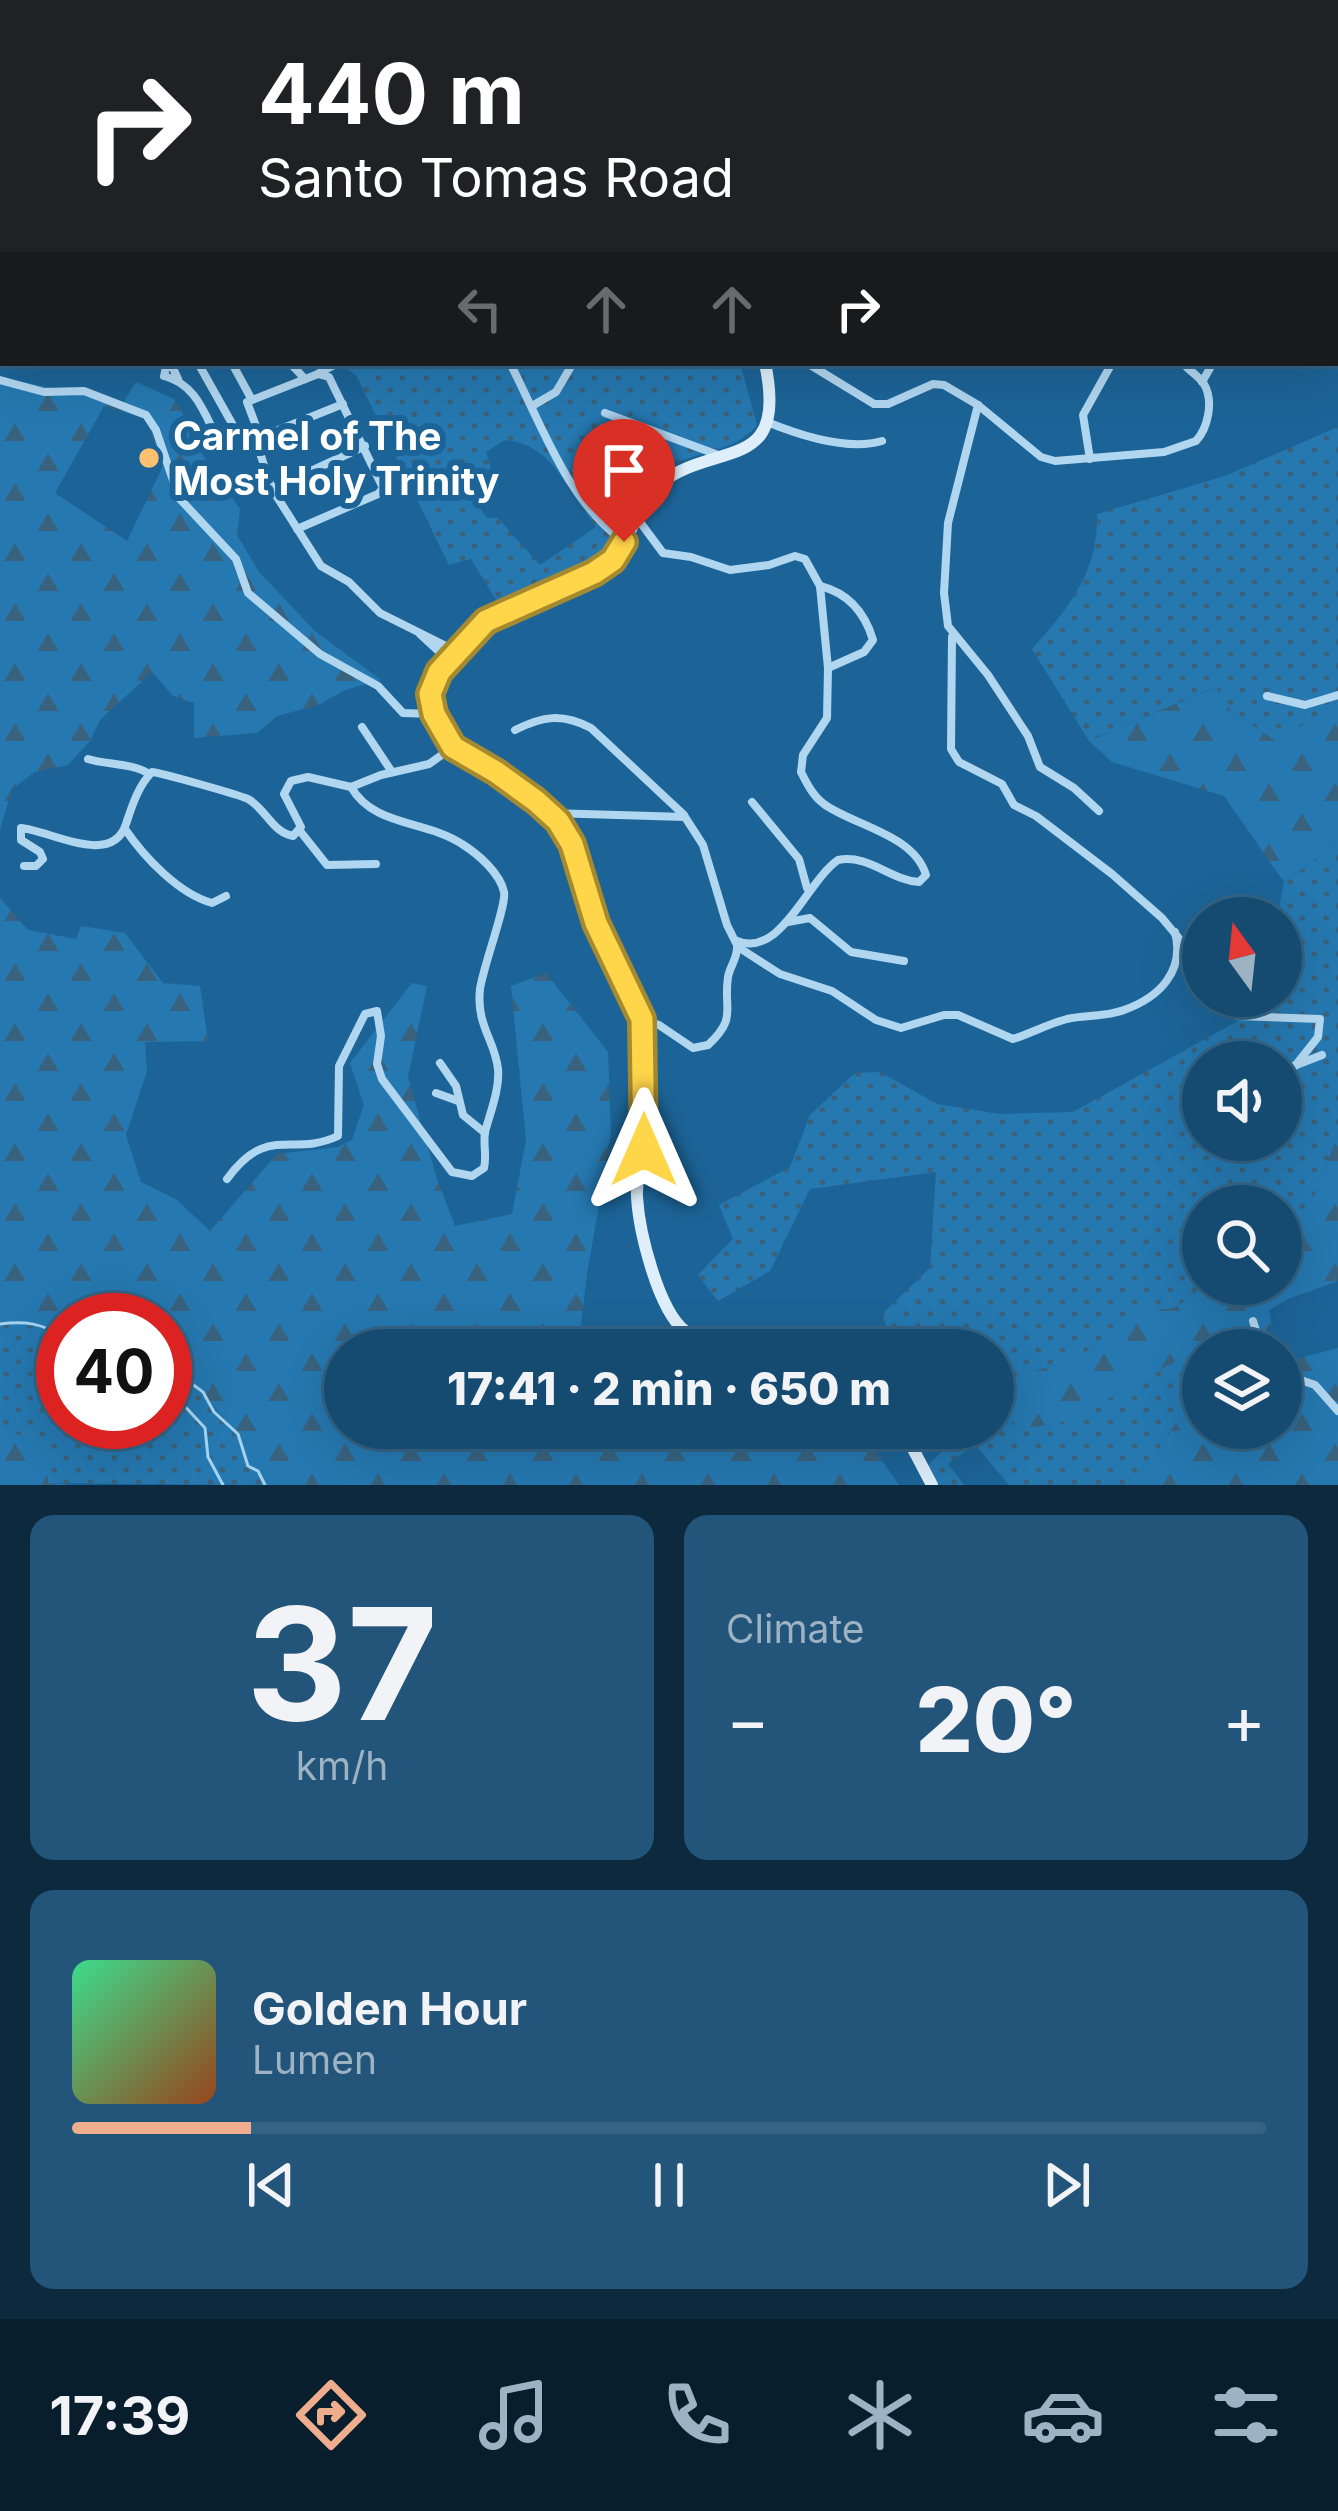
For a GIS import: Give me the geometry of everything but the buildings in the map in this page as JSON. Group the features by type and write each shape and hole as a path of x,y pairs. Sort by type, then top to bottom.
{"street":[{"path":"169,366 163,375 178,379 199,401 222,447 255,438 274,488 321,566 350,582 380,614 414,628 452,655"},
{"path":"200,366 243,442"},
{"path":"236,366 252,400"},
{"path":"293,366 305,379"},
{"path":"274,488 247,402 333,366"},
{"path":"512,366 579,496 624,542"},
{"path":"532,406 556,392 571,366"},
{"path":"682,1329 663,1304 637,1197 646,1126 642,1019 596,923 572,844 550,813 453,747 434,714 432,685 452,655 496,614 594,573 613,560 653,488 696,465 751,446 766,422 770,403 765,366"},
{"path":"813,366 874,404 888,404 939,383 978,405 1041,458 1071,462 1164,452 1196,441 1208,412 1202,382 1186,366"},
{"path":"1090,459 1083,415 1110,366"},
{"path":"1202,382 1211,366"},
{"path":"298,529 381,491 383,484 329,377 318,374"},
{"path":"0,380 44,392 84,392 146,415 156,430 178,498 233,556 243,584 260,604 320,654 378,686 403,713 434,714"},
{"path":"261,437 344,404"},
{"path":"978,405 948,524 944,593 952,635 951,749 959,762 1002,784 1015,805 1112,874 1182,941"},
{"path":"605,412 726,458"},
{"path":"766,422 807,436 868,444 882,441"},
{"path":"274,488 365,446"},
{"path":"636,517 663,553 730,570 798,556 807,561 820,586 828,668 827,718 801,762 807,784 824,805 889,836 921,862 926,875 919,882 910,882 867,861 842,858 807,890 786,923"},
{"path":"820,586 856,606 873,640 864,652 828,668"},
{"path":"952,635 988,675 1028,736 1040,767 1099,811"},
{"path":"1267,696 1305,705 1338,695"},
{"path":"515,730 548,717 574,719 591,728 685,817 703,845 738,956 729,973 729,1016 708,1045 693,1048 642,1019"},
{"path":"362,727 392,772"},
{"path":"376,864 327,865 300,831 300,820 284,794 288,784 308,777 351,787 430,764 453,747"},
{"path":"88,759 140,768 149,774 163,772 194,785 237,794 254,803 285,836 300,831"},
{"path":"24,866 36,866 43,859 21,840 21,828 91,844 111,841 125,830 149,774"},
{"path":"227,1179 255,1149 287,1142 324,1142 338,1136 339,1066 369,1011 377,1011 380,1020 377,1064 382,1079 452,1172 466,1177 482,1172 486,1162 485,1133 498,1064 482,1028 479,997 489,944 505,901 502,884 461,842 437,830 371,812 351,787"},
{"path":"752,802 799,860 807,890"},
{"path":"550,813 685,817"},
{"path":"125,830 144,854 198,898 217,902 226,896"},
{"path":"736,943 762,944 794,918 810,917 851,952 904,961"},
{"path":"736,943 780,974 832,991 876,1020 902,1028 958,1015 1013,1039 1051,1023 1122,1011 1161,989 1178,964 1175,932"},
{"path":"1265,1017 1321,1019 1318,1037 1302,1056"},
{"path":"1302,1063 1322,1055"},
{"path":"440,1064 453,1081 467,1120 485,1133"},
{"path":"436,1093 460,1102"},
{"path":"1253,1321 1255,1329"},
{"path":"1302,1380 1315,1385 1338,1411"},
{"path":"913,1449 932,1485"}],"green space":[{"path":"347,366 741,366 757,425 735,442 656,474 641,493 615,547 588,571 501,608 471,559 449,565 356,375","holes":["505,440 536,451 558,472 596,527 540,565 498,518 487,518 481,510 484,484 493,475 486,452"]},
{"path":"0,377 123,403 136,382 174,399 180,408 204,457 240,509 237,535 259,572 315,631 381,680 277,716 257,733 194,738 194,703 173,696 152,672 100,720 90,741 68,765 35,772 12,789 0,830","holes":["104,406 146,419 163,466 127,541 55,493"]},
{"path":"1338,427 1338,701 1277,742 1231,711 1215,687 1089,741 1032,649 1079,588 1093,554 1097,514 1225,476"},
{"path":"1216,687 1231,711 1277,742 1338,701 1338,842 1284,882 1224,796 1112,762 1089,741"},
{"path":"1338,842 1338,1135 1313,1200 1302,1211 1302,1185 1182,1185 1182,1303 1136,1313 1108,1340 1068,1362 1031,1372 1182,1347 1182,1421 1125,1485 1009,1485 979,1449 1014,1449 1014,1329 887,1329 882,1314 930,1268 936,1172 810,1189 770,1271 718,1301 698,1275 733,1239 719,1205 790,1167 810,1115 855,1073 880,1072 937,1104 1001,1114 1073,1112 1182,1052 1182,1161 1302,1161 1302,1041 1202,1041 1245,1017 1302,1017 1302,897 1281,897 1284,882"},
{"path":"0,898 28,930 76,939 81,926 125,933 163,983 200,986 208,1041 145,1042 147,1071 126,1135 141,1182 177,1200 210,1231 277,1154 338,1147 352,1140 364,1105 350,1063 412,983 427,986 408,1077 455,1226 512,1214 526,1140 511,986 546,973 608,1052 611,1136 580,1329 324,1329 324,1449 874,1449 899,1485 265,1485 258,1471 248,1466 216,1408 192,1385 192,1293 36,1293 36,1325 0,1324"},
{"path":"1338,1135 1338,1281 1302,1294 1302,1211 1313,1200"},
{"path":"1182,1303 1278,1305 1269,1310 1268,1329 1182,1329 1182,1357 1068,1421 1022,1429 1014,1423 1014,1392 1031,1372 1068,1362 1107,1340 1136,1312"},
{"path":"0,1324 36,1324 36,1445 0,1425"},
{"path":"1338,1348 1338,1485 1125,1485 1182,1420 1182,1449 1302,1449 1302,1357"},
{"path":"192,1385 223,1418 265,1485 48,1483 43,1449 192,1449"},
{"path":"0,1425 36,1445 36,1449 44,1449 48,1483 75,1485 0,1485"},
{"path":"945,1449 968,1449 948,1464 964,1485 932,1485 925,1468"}],"waterway":[{"path":"0,1324 36,1325"},
{"path":"192,1384 238,1434 248,1466 258,1471 265,1485"},
{"path":"192,1414 205,1428 208,1457 223,1485"}],"place":[{"name":"Carmel of The Most Holy Trinity","path":"149,458"}],"route":[{"path":"624,542 613,560 594,573 486,621 439,672 430,705 453,747 536,801 567,833 596,923 642,1019 644,1150"}]}
